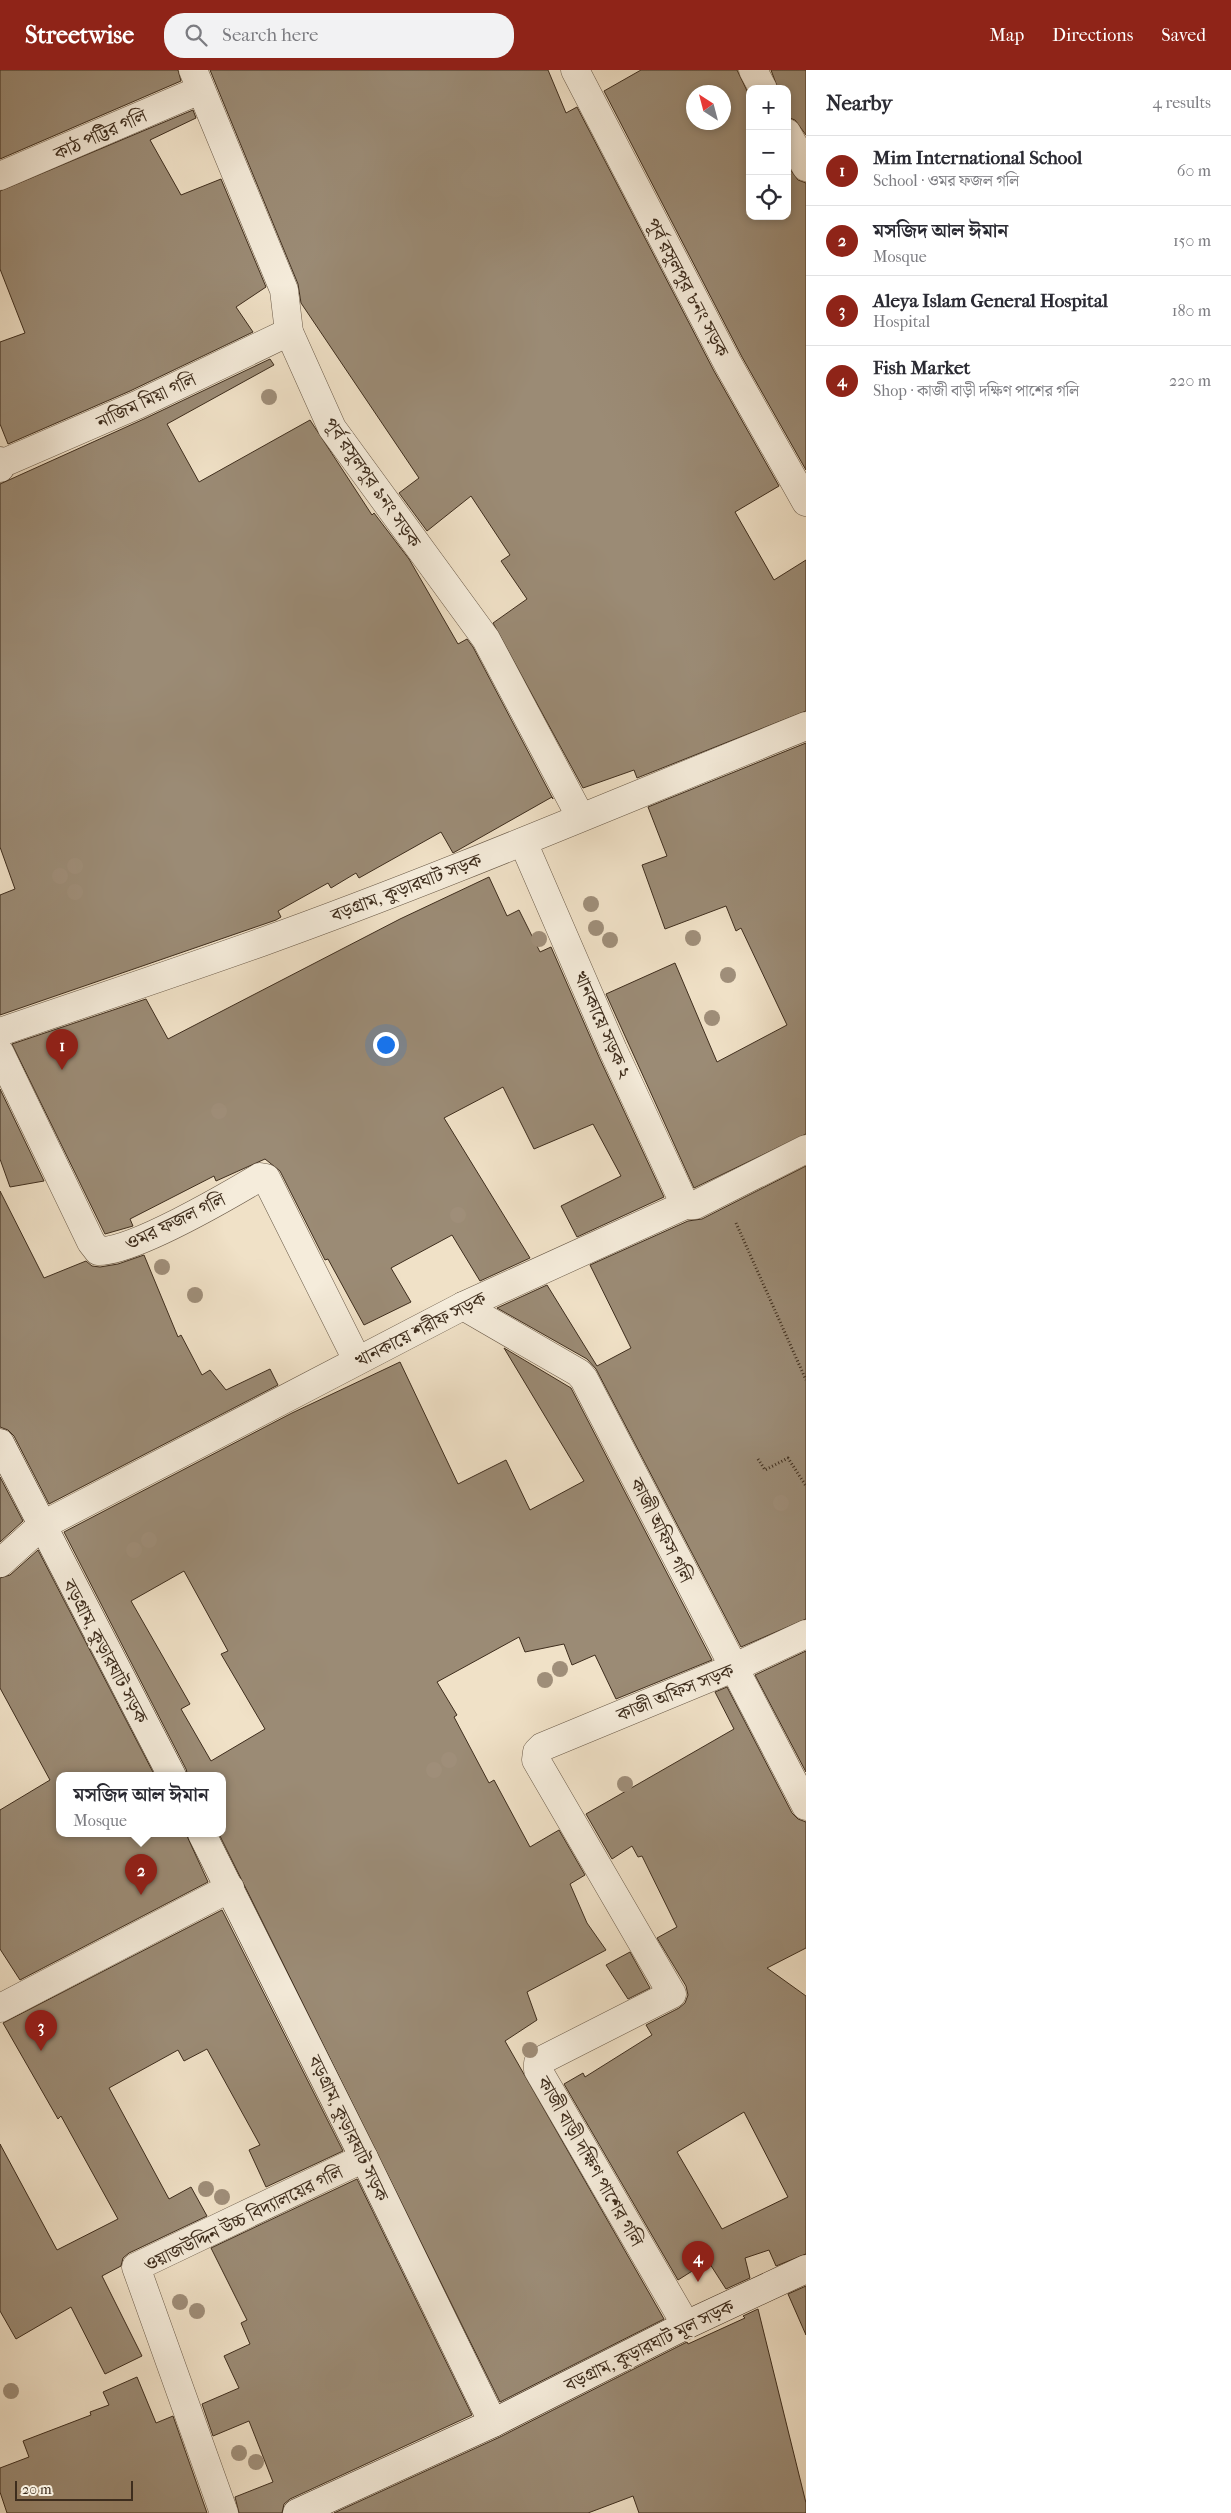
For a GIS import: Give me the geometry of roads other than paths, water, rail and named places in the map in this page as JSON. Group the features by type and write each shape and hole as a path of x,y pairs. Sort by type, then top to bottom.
{"street":[{"name":"পূর্ব রসুলপুর ৮নং সড়ক","path":"575,70 728,364 806,502"},
{"path":"752,70 761,85"},
{"name":"কাঠ পট্টির গলি","path":"0,176 197,80"},
{"name":"পূর্ব রসুলপুর ৯নং সড়ক","path":"197,80 284,290 288,332 332,428 486,639 580,816"},
{"path":"791,140 806,167"},
{"name":"নাজিম মিয়া গলি","path":"0,464 137,405 288,332"},
{"name":"বড়গ্রাম, কুড়ারঘাট সড়ক","path":"0,1032 263,942 523,842 580,816 806,726"},
{"name":"খানকায়ে সড়ক ২","path":"523,842 613,1050 685,1205"},
{"name":"ওমর ফজল গলি","path":"0,1053 91,1242 98,1251 123,1247 231,1194 260,1176 266,1178 357,1360"},
{"name":"খানকায়ে শরীফ সড়ক","path":"0,1563 41,1526 357,1360 463,1306 685,1205 695,1205 806,1149"},
{"name":"কাজী অফিস গলি","path":"463,1306 579,1373 806,1806"},
{"name":"বড়গ্রাম, কুড়ারঘাট সড়ক","path":"0,1443 41,1526 170,1772"},
{"name":"কাজী অফিস সড়ক","path":"542,1747 733,1668 806,1634"},
{"name":"কাজী বাড়ী দক্ষিণ পাশের গলি","path":"542,1747 537,1752 536,1760 672,1994 544,2059 538,2063 538,2070 686,2325"},
{"name":"বড়গ্রাম, কুড়ারঘাট সড়ক","path":"204,1837 364,2158 493,2423"},
{"path":"0,2008 230,1888"},
{"name":"ওয়াজউদ্দিন উচ্চ বিদ্যালয়ের গলি","path":"224,2513 136,2267 364,2158"},
{"name":"বড়গ্রাম, কুড়ারঘাট মূল সড়ক","path":"297,2513 493,2423 686,2325 806,2268"}],"place":[{"name":"Mim International School","path":"62,1070"},
{"name":"মসজিদ আল ঈমান","path":"141,1895"},
{"name":"Aleya Islam General Hospital","path":"41,2051"},
{"name":"Fish Market","path":"698,2282"}]}
